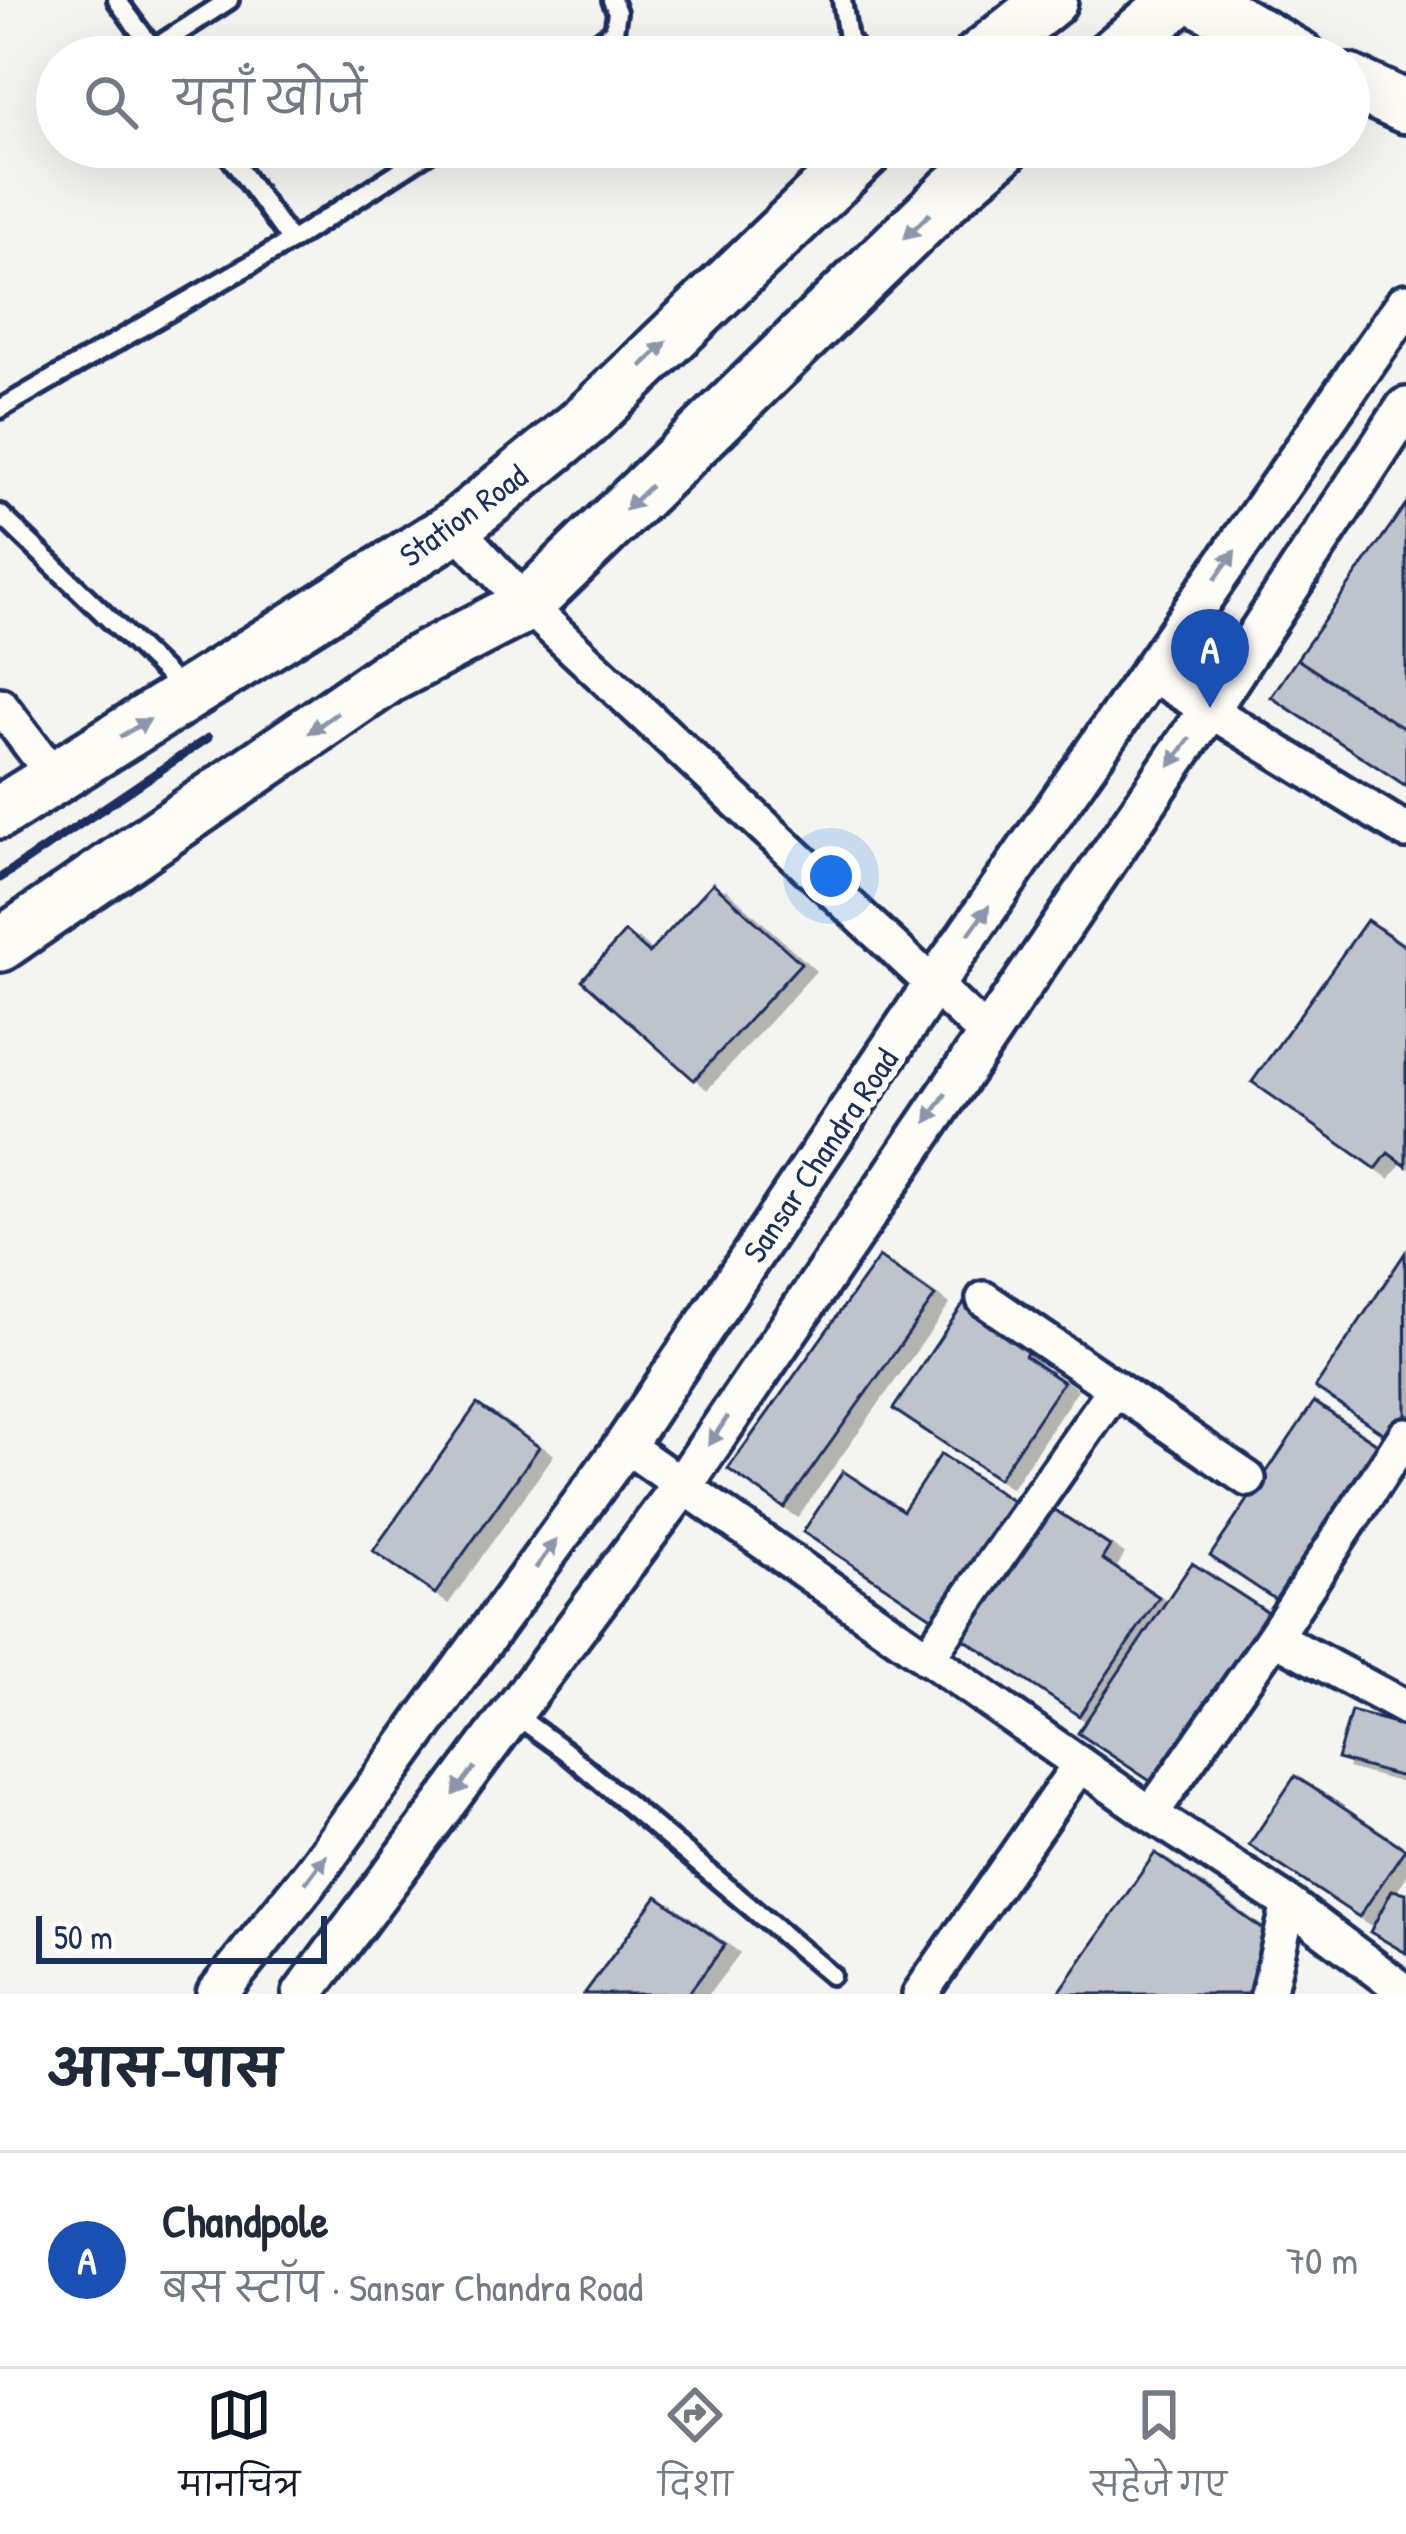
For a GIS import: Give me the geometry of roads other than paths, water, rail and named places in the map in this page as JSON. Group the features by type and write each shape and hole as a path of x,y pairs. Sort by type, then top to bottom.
{"main road":[{"path":"1006,36 1051,0"},
{"path":"1135,36 1178,0"},
{"path":"1199,0 1262,36"},
{"path":"1370,91 1406,107"},
{"name":"Station Road","path":"0,812 454,527 583,423 848,168"},
{"path":"0,945 388,677 527,605 980,168"}],"street":[{"name":"Sansar Chandra Road","path":"218,1994 314,1873 626,1445 932,987 1406,304"},
{"path":"302,1994 682,1486 1210,708 1406,408"},
{"path":"454,527 527,605 986,1034"},
{"path":"1150,674 1406,831"},
{"path":"0,705 54,776"},
{"path":"984,1299 1247,1479"},
{"path":"927,1658 1114,1390"},
{"path":"1150,1814 1274,1637 1406,1435"},
{"path":"626,1445 1150,1814 1289,1904 1406,1992"},
{"path":"1274,1637 1406,1708"},
{"path":"920,1994 1080,1764"},
{"path":"1268,1994 1289,1904"}],"lane":[{"path":"117,0 143,36"},
{"path":"179,36 229,0"},
{"path":"607,36 614,31 612,0"},
{"path":"842,0 848,36"},
{"path":"238,168 291,241"},
{"path":"0,409 291,241 404,168"},
{"path":"0,514 190,696"},
{"path":"514,1714 565,1751 831,1975"}],"railway":[{"path":"0,878 208,738"}],"place":[{"name":"Chandpole","path":"1210,708"}]}
